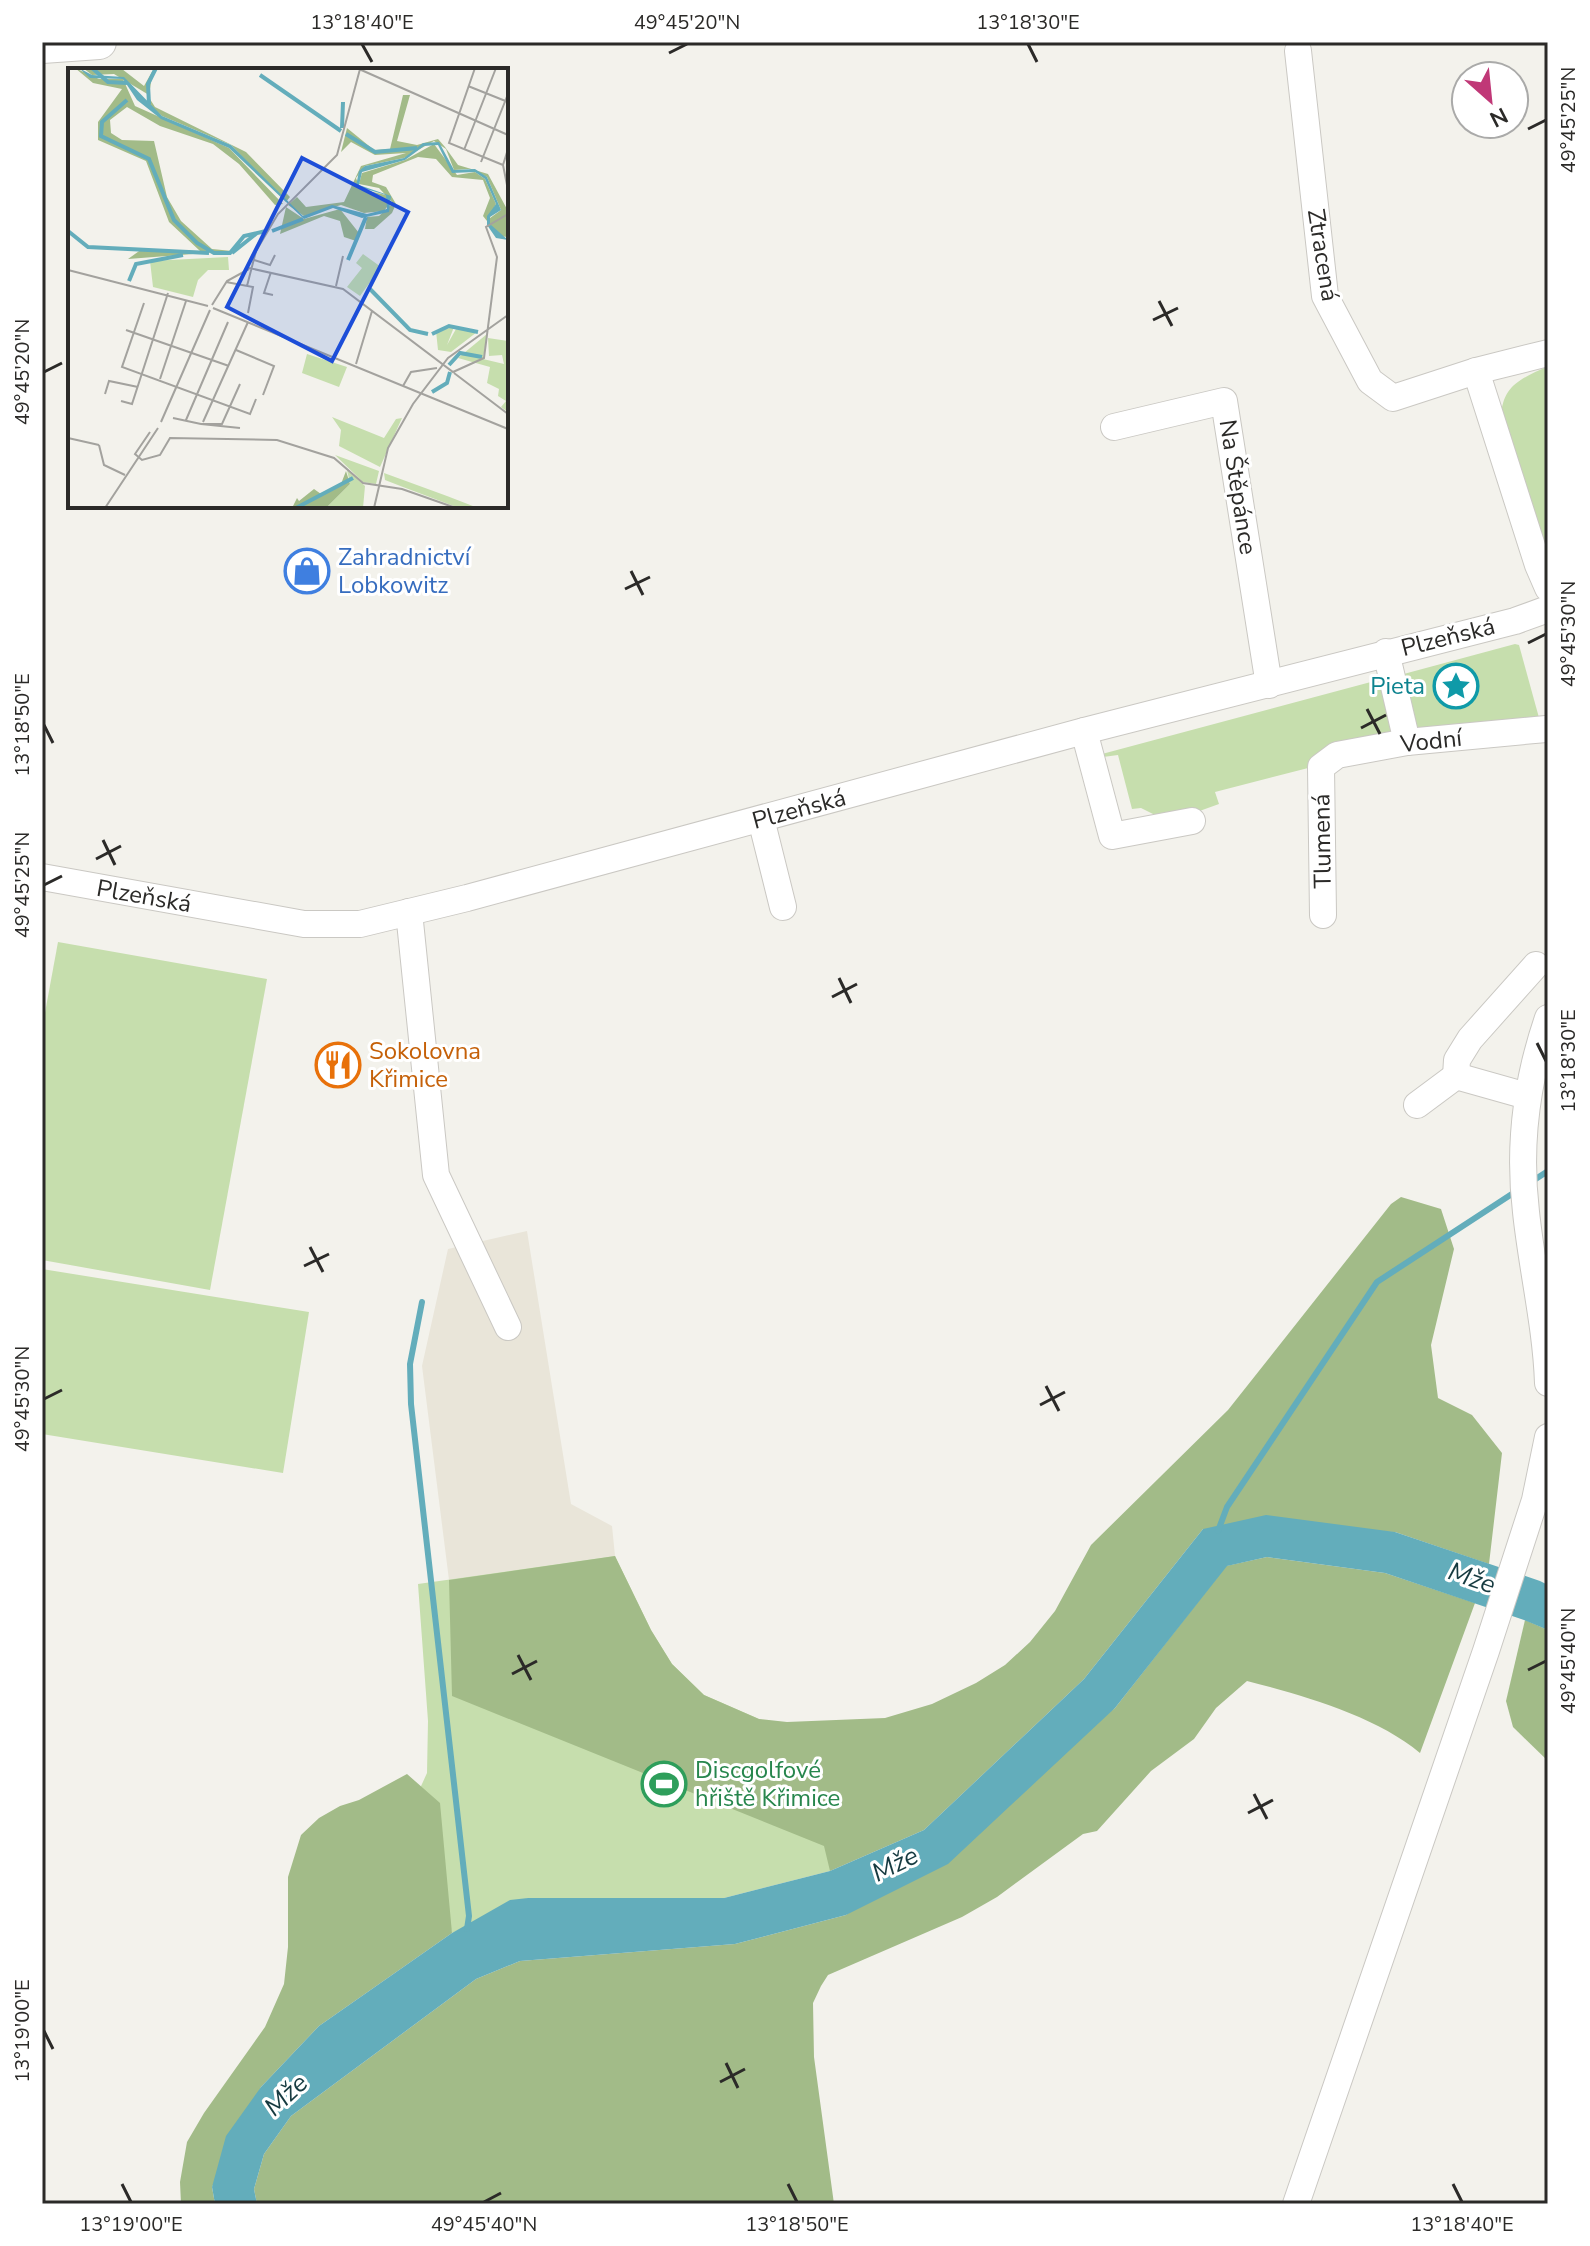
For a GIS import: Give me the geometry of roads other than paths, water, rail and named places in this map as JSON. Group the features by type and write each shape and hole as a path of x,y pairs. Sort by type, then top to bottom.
{"main road":[{"path":"42,46 99,42"}],"street":[{"name":"Ztracená","path":"1298,51 1325,296 1370,381 1393,398 1476,371"},
{"path":"1548,353 1476,371 1548,588"},
{"name":"Na Štěpánce","path":"1114,427 1224,401 1269,685"},
{"name":"Plzeňská","path":"42,877 304,924 360,924 1084,731 1515,621 1548,609"},
{"path":"1386,652 1407,742"},
{"name":"Vodní","path":"1321,767 1337,755 1407,742 1546,729"},
{"path":"1084,731 1112,836 1192,821"},
{"name":"Tlumená","path":"1321,767 1323,915"},
{"path":"761,819 783,907"},
{"path":"409,912 436,1175 508,1327"},
{"path":"1417,1105 1456,1076 1457,1060 1470,1039 1536,965"},
{"path":"1548,1018 1527,1096 1523,1139 1529,1242 1548,1383"},
{"path":"1456,1076 1527,1096"},
{"path":"1296,2204 1486,1651 1535,1500 1548,1437"}],"water":[{"name":"Mže","path":"1266,1515 1395,1532 1540,1581 1548,1585 1548,1630 1385,1573 1267,1557 1227,1566 1115,1708 948,1864 846,1915 735,1944 520,1961 476,1979 291,2116 264,2154 254,2189 257,2204 215,2204 212,2187 226,2136 261,2087 319,2026 452,1933 510,1900 724,1898 830,1871 924,1830 1084,1679 1203,1529"}],"waterway":[{"path":"1531,1182 1548,1171"},
{"path":"1218,1531 1227,1507 1377,1282 1518,1190"},
{"path":"422,1302 410,1364 411,1404 469,1916 467,1929"}],"place":[{"name":"Zahradnictví Lobkowitz","path":"307,571"},
{"name":"Pieta","path":"1456,686"},
{"name":"Sokolovna Křimice","path":"338,1065"},
{"name":"Discgolfové hřiště Křimice","path":"664,1784"}]}
